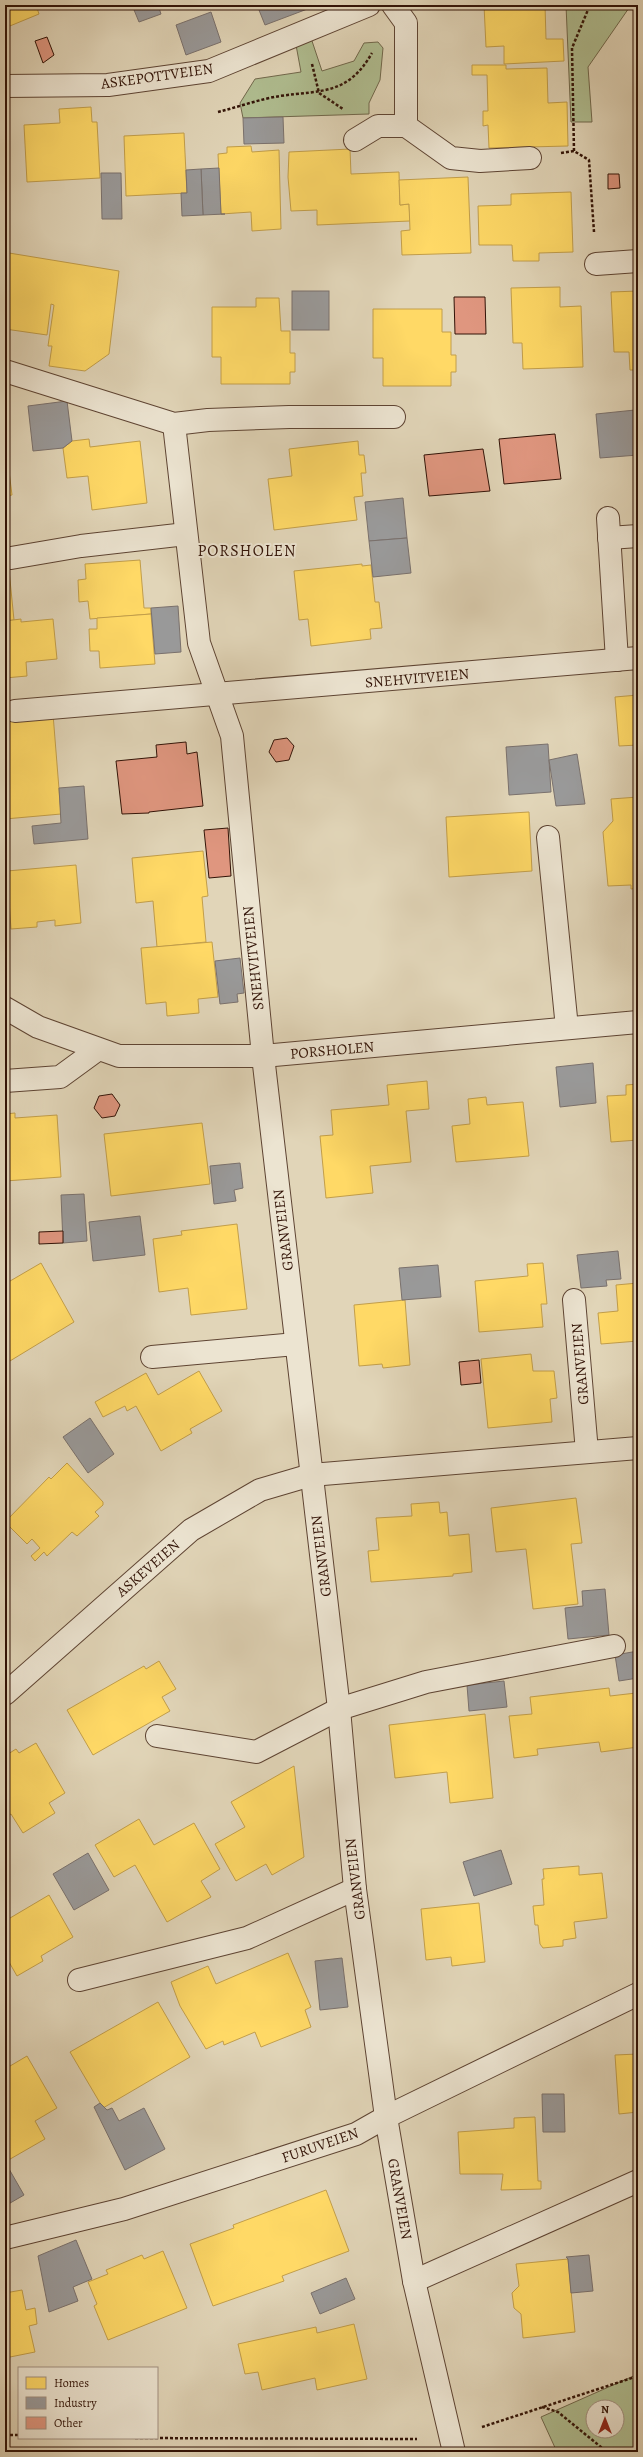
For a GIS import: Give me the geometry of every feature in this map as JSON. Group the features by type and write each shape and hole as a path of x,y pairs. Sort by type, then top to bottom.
{"street":[{"name":"ASKEPOTTVEIEN","path":"5,86 108,85 209,71 369,5"},
{"path":"393,5 406,24 406,126"},
{"path":"355,140 378,126 406,126 451,158 480,161 530,158"},
{"path":"596,264 638,261"},
{"path":"5,371 174,424 208,420 281,418 394,418"},
{"name":"SNEHVITVEIEN","path":"174,424 199,643 232,736 263,1056"},
{"name":"SNEHVITVEIEN","path":"217,695 628,659 609,528 638,536"},
{"path":"11,558 81,546 186,534"},
{"path":"15,710 217,695"},
{"path":"548,837 567,1028"},
{"name":"PORSHOLEN","path":"5,1008 38,1027 98,1050 119,1056 263,1056 638,1022"},
{"path":"5,1080 60,1077 98,1050"},
{"name":"GRANVEIEN","path":"263,1056 339,1709 355,1889 386,2117 414,2281 454,2452"},
{"name":"GRANVEIEN","path":"574,1300 587,1452"},
{"path":"152,1357 296,1344"},
{"path":"311,1475 638,1448"},
{"name":"ASKEVEIEN","path":"5,1694 191,1530 260,1490 311,1475"},
{"path":"157,1736 256,1752 339,1709 434,1680 614,1646"},
{"path":"79,1980 248,1938 355,1889"},
{"name":"FURUVEIEN","path":"5,2238 124,2209 252,2169 356,2134 386,2117 638,1994"},
{"path":"414,2281 638,2181"}],"path":[{"path":"574,151 572,48 590,5"},
{"path":"218,112 280,96 319,93 351,81 376,47"},
{"path":"309,58 319,93 345,110"},
{"path":"530,158 574,151 590,160 596,264"},
{"path":"480,2428 541,2407 619,2384 638,2376"},
{"path":"541,2407 558,2412 607,2452"},
{"path":"5,2435 18,2435"},
{"path":"158,2438 420,2439"}],"green space":[{"path":"566,5 631,5 588,67 592,122 571,122"},
{"path":"311,38 322,71 354,61 364,43 378,42 383,48 380,80 369,103 369,114 243,118 240,103 255,79 301,72 296,45"},
{"path":"638,2374 638,2452 557,2452 541,2417"}],"building: Homes":[{"path":"5,5 36,5 39,14 5,28"},
{"path":"484,5 545,5 546,39 563,39 564,61 504,64 504,46 486,47"},
{"path":"472,65 506,65 506,69 547,68 548,103 567,102 568,146 489,148 488,125 483,126 483,111 488,111 487,75 472,75"},
{"path":"91,107 92,122 97,122 100,178 27,182 24,125 60,123 59,109"},
{"path":"184,133 187,193 126,196 124,136"},
{"path":"251,146 252,152 279,150 281,229 252,231 251,212 221,214 218,154 227,153 227,147"},
{"path":"350,149 351,174 399,172 400,205 409,204 410,221 317,225 317,210 291,211 288,177 289,152"},
{"path":"468,177 471,253 402,255 401,231 410,230 409,204 400,205 399,180"},
{"path":"571,192 573,252 539,253 539,261 513,261 512,245 479,245 478,206 511,205 511,194"},
{"path":"9,253 119,271 109,354 85,371 49,366 52,346 48,346 54,305 51,304 47,335 5,329 7,297 5,296 5,276"},
{"path":"560,287 560,307 581,306 583,367 523,369 522,343 513,343 511,288"},
{"path":"638,291 638,370 630,370 629,352 614,352 611,292"},
{"path":"256,298 279,298 281,331 290,331 290,353 295,353 295,372 290,372 290,384 221,384 221,357 212,357 212,307 256,307"},
{"path":"373,309 442,309 442,332 451,332 451,355 456,355 456,372 451,372 451,386 383,386 383,358 373,358"},
{"path":"89,439 90,447 140,441 147,503 92,510 88,476 67,478 63,448 72,441"},
{"path":"358,441 359,455 364,455 366,473 361,473 363,496 354,497 357,520 274,530 268,479 292,476 289,449"},
{"path":"5,447 9,471 5,472"},
{"path":"9,471 12,495 6,496 9,522 5,522 5,472"},
{"path":"140,560 144,608 151,608 151,614 90,619 88,601 79,602 78,580 86,579 85,564"},
{"path":"362,564 362,566 371,565 375,602 379,602 382,628 370,629 371,639 311,646 308,619 299,620 294,571"},
{"path":"9,570 14,620 5,621 5,571"},
{"path":"151,614 155,664 100,668 99,651 90,651 89,629 97,629 97,618"},
{"path":"21,619 21,622 53,619 57,659 26,662 27,676 5,678 5,621"},
{"path":"638,695 638,745 619,746 615,697"},
{"path":"53,714 61,814 5,819 5,719"},
{"path":"638,797 638,888 631,889 631,885 608,886 603,832 613,821 611,799"},
{"path":"529,812 532,871 449,877 446,817"},
{"path":"203,851 208,896 202,897 206,942 157,947 153,901 136,903 132,858"},
{"path":"76,865 81,923 55,926 55,920 37,922 37,927 11,929 7,871"},
{"path":"212,942 218,997 198,999 199,1013 167,1016 166,1002 146,1004 141,948"},
{"path":"427,1081 429,1109 406,1111 411,1162 370,1166 373,1193 326,1198 320,1136 333,1135 331,1110 389,1105 387,1085"},
{"path":"638,1084 638,1140 611,1142 607,1096 626,1095 626,1085"},
{"path":"486,1097 487,1105 523,1102 529,1156 456,1162 452,1126 470,1124 468,1099"},
{"path":"15,1113 15,1118 57,1115 61,1177 5,1181 5,1114"},
{"path":"202,1123 210,1184 111,1196 104,1134"},
{"path":"237,1224 247,1309 191,1315 188,1288 159,1292 153,1239 182,1235 181,1231"},
{"path":"41,1263 74,1322 5,1364 5,1284"},
{"path":"543,1263 547,1304 541,1304 543,1327 479,1332 475,1281 528,1276 527,1264"},
{"path":"638,1283 638,1341 601,1344 598,1313 618,1311 616,1285"},
{"path":"405,1300 410,1365 383,1368 382,1364 359,1366 354,1305"},
{"path":"531,1354 533,1371 554,1371 557,1398 550,1399 552,1422 488,1428 481,1359"},
{"path":"199,1371 222,1411 190,1429 192,1433 161,1451 136,1406 127,1411 125,1406 103,1417 95,1402 146,1373 158,1395"},
{"path":"67,1463 103,1502 103,1505 95,1512 99,1516 77,1536 72,1532 47,1556 44,1552 35,1561 31,1556 40,1548 32,1539 27,1544 5,1522 49,1477 51,1479"},
{"path":"576,1498 582,1543 571,1544 578,1604 533,1609 526,1549 496,1552 491,1508"},
{"path":"439,1502 440,1513 447,1512 449,1536 469,1534 472,1572 453,1574 453,1576 371,1582 368,1551 379,1550 376,1518 412,1516 411,1504"},
{"path":"159,1661 176,1689 162,1697 170,1711 93,1755 67,1710 144,1666 146,1669"},
{"path":"609,1688 610,1696 636,1693 638,1747 601,1752 599,1742 537,1749 538,1755 514,1758 509,1716 532,1714 530,1697"},
{"path":"485,1714 493,1798 450,1803 447,1772 395,1778 389,1725"},
{"path":"36,1743 65,1793 49,1803 55,1813 23,1833 11,1814 9,1815 5,1809 5,1756 16,1749 19,1753"},
{"path":"294,1766 304,1857 272,1875 266,1864 236,1881 215,1844 245,1827 231,1802"},
{"path":"139,1819 154,1845 194,1823 220,1869 201,1881 211,1897 167,1922 135,1865 114,1877 95,1845"},
{"path":"579,1866 579,1875 602,1873 607,1918 574,1922 576,1938 563,1940 563,1946 543,1948 540,1944 538,1925 535,1925 533,1906 544,1905 542,1879 544,1879 543,1869"},
{"path":"49,1895 73,1937 41,1956 43,1961 17,1976 5,1955 5,1921"},
{"path":"479,1903 485,1962 452,1966 451,1957 426,1960 421,1909"},
{"path":"288,1953 311,2007 305,2010 311,2027 261,2047 255,2032 224,2045 223,2041 206,2049 180,2006 171,1982 208,1966 216,1984"},
{"path":"158,2002 190,2057 103,2108 70,2052"},
{"path":"638,2054 638,2112 619,2114 615,2055"},
{"path":"27,2056 57,2108 35,2121 45,2139 5,2162 5,2069"},
{"path":"535,2117 538,2181 541,2181 541,2189 501,2190 503,2174 460,2174 458,2132 514,2128 514,2118"},
{"path":"326,2190 349,2251 282,2276 284,2281 213,2306 190,2244 234,2228 233,2225"},
{"path":"163,2251 187,2308 108,2340 94,2306 97,2304 88,2282 108,2274 106,2270 142,2255 144,2259"},
{"path":"568,2259 575,2332 523,2338 521,2314 514,2308 512,2293 519,2286 516,2264"},
{"path":"22,2290 26,2310 35,2308 37,2324 29,2326 35,2352 5,2358 5,2293"},
{"path":"354,2324 367,2379 317,2390 315,2378 262,2390 258,2372 245,2374 238,2344 316,2327 317,2333"}],"building: Industry":[{"path":"132,5 158,5 161,14 139,22"},
{"path":"257,5 309,5 310,8 265,25"},
{"path":"211,12 221,42 186,55 176,25"},
{"path":"283,117 284,143 244,144 243,118"},
{"path":"219,168 221,214 225,214 203,215 201,169"},
{"path":"201,169 203,215 182,216 181,193 187,193 186,170"},
{"path":"101,173 121,173 122,219 102,219"},
{"path":"292,291 329,291 329,330 292,330"},
{"path":"67,401 72,441 63,448 33,451 28,406"},
{"path":"635,410 638,455 600,458 596,414"},
{"path":"403,498 407,538 369,541 365,502"},
{"path":"407,538 411,573 373,577 369,541"},
{"path":"178,606 181,652 155,654 151,608"},
{"path":"548,744 551,792 509,795 506,747"},
{"path":"577,754 585,804 556,806 549,760"},
{"path":"84,786 88,839 34,844 32,826 61,823 59,788"},
{"path":"5,857 8,889 5,890"},
{"path":"240,958 244,993 237,994 238,1002 220,1004 215,961"},
{"path":"593,1063 596,1103 560,1107 556,1067"},
{"path":"240,1163 243,1188 234,1190 236,1201 214,1204 210,1166"},
{"path":"84,1194 87,1241 63,1243 61,1195"},
{"path":"140,1216 145,1255 93,1261 89,1222"},
{"path":"618,1251 621,1279 606,1280 607,1286 581,1288 577,1255"},
{"path":"438,1265 441,1297 402,1300 399,1268"},
{"path":"90,1418 114,1454 88,1473 63,1437"},
{"path":"605,1589 609,1635 568,1639 565,1608 583,1606 582,1591"},
{"path":"638,1651 638,1678 619,1681 615,1655"},
{"path":"504,1681 507,1707 469,1711 467,1685"},
{"path":"501,1850 512,1884 474,1896 463,1862"},
{"path":"88,1853 109,1890 74,1910 53,1874"},
{"path":"342,1958 348,2007 320,2010 315,1961"},
{"path":"542,2094 564,2094 565,2132 543,2132"},
{"path":"100,2103 107,2110 112,2108 119,2121 144,2108 165,2149 125,2170 94,2107"},
{"path":"5,2162 24,2195 5,2206"},
{"path":"76,2240 92,2279 73,2287 78,2301 49,2312 38,2256"},
{"path":"589,2255 593,2291 571,2293 568,2259 566,2257"},
{"path":"346,2278 355,2299 320,2314 311,2293"},
{"path":"173,2451 173,2452 131,2452"}],"building: Other":[{"path":"47,37 54,55 43,63 35,41"},
{"path":"608,174 619,174 620,188 608,189"},
{"path":"454,297 485,297 486,334 455,334"},
{"path":"555,434 561,479 504,484 499,439"},
{"path":"483,449 490,491 429,496 424,455"},
{"path":"287,738 294,746 289,760 276,762 269,752 274,740"},
{"path":"186,742 187,754 197,752 203,806 149,813 122,814 116,761 157,757 156,745"},
{"path":"228,828 231,876 209,878 204,830"},
{"path":"112,1094 120,1105 115,1116 102,1118 94,1108 99,1096"},
{"path":"63,1231 63,1243 39,1244 39,1232"},
{"path":"479,1360 481,1383 461,1385 459,1362"}],"district":[{"name":"PORSHOLEN","path":"247,551"}]}
